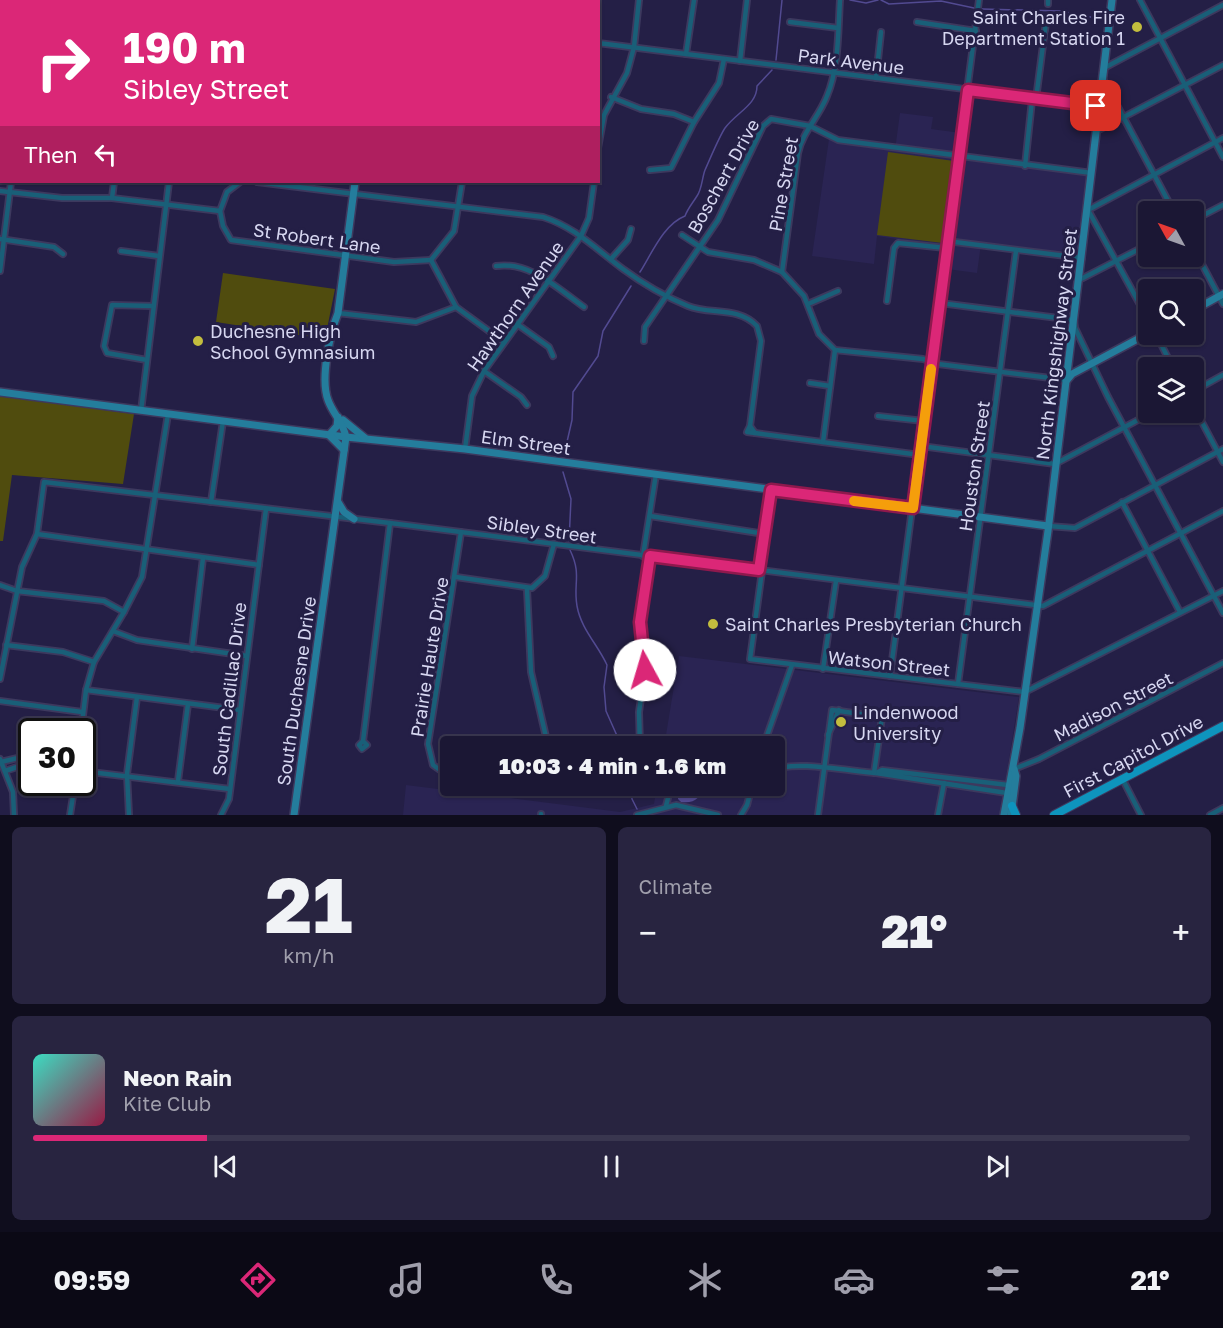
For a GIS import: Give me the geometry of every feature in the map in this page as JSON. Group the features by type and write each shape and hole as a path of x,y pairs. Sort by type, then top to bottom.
{"main road":[{"name":"North Kingshighway Street","path":"1014,769 1080,280 1112,0"},
{"path":"346,437 338,416 328,401 325,382 331,333 338,313 355,183"},
{"path":"1204,306 1222,298"},
{"path":"1067,380 1138,339"},
{"name":"Elm Street","path":"0,392 329,435 465,449 1048,526"},
{"path":"338,416 364,439 344,450 329,435 337,426 338,416"},
{"name":"South Duchesne Drive","path":"294,815 346,437"},
{"path":"338,502 343,511 354,519"},
{"path":"1030,524 1046,540"},
{"name":"First Capitol Drive","path":"1053,814 1223,726"},
{"path":"1004,815 1014,769"},
{"path":"1011,815 1016,776 1014,769"},
{"path":"1011,806 1016,815"}],"street":[{"path":"600,137 604,115 611,97 627,73 634,47 639,0"},
{"path":"686,54 694,0"},
{"path":"740,62 747,0"},
{"name":"Pine Street","path":"782,272 798,153 802,136 827,96 833,73 840,0"},
{"path":"890,676 979,0"},
{"path":"1140,0 1223,157"},
{"path":"1104,68 1221,6 1223,14"},
{"path":"790,22 838,28"},
{"path":"917,22 976,31"},
{"path":"1025,166 1046,22"},
{"path":"876,78 881,32"},
{"name":"Park Avenue","path":"600,43 1100,106"},
{"path":"650,170 671,168 694,122 719,83 724,59"},
{"path":"1097,131 1223,65"},
{"path":"1103,79 1168,201"},
{"path":"611,97 641,109 674,114 694,122"},
{"name":"Boschert Drive","path":"644,341 645,327 718,220 765,122 776,119 810,126"},
{"path":"810,126 838,140 1092,173"},
{"path":"1138,300 1088,210 1223,138"},
{"path":"0,271 2,239 11,183"},
{"path":"112,198 114,183"},
{"path":"141,411 169,183"},
{"path":"0,191 62,198 112,198 220,211 226,192 239,183"},
{"path":"266,183 543,217 581,236 611,259 667,295 694,308 738,314 757,326 761,341 750,426 755,433 920,455"},
{"path":"462,183 454,231 431,260 456,307 504,342"},
{"name":"Hawthorn Avenue","path":"465,449 472,396 484,371 581,236 589,219 594,183"},
{"path":"1204,215 1223,205"},
{"name":"St Robert Lane","path":"220,211 226,234 231,240 394,262 431,260"},
{"path":"611,259 628,240 631,229"},
{"path":"682,235 698,248 708,252 754,260 782,272 798,288 808,304 819,334 835,350 1067,380"},
{"path":"2,239 54,247 63,254"},
{"path":"947,241 1082,258"},
{"path":"887,301 894,248 898,243 946,248"},
{"path":"1080,280 1138,250"},
{"path":"121,251 159,255"},
{"name":"Houston Street","path":"958,684 982,519 1016,251"},
{"path":"496,266 509,264 530,270 584,307"},
{"path":"1204,266 1222,298"},
{"path":"808,304 838,291"},
{"path":"940,303 1074,320 1075,328 1125,427 1223,613"},
{"path":"147,360 107,352 104,346 112,305 153,306"},
{"path":"338,313 416,322 456,307"},
{"path":"517,324 549,347 553,356"},
{"path":"823,442 835,350"},
{"path":"484,371 521,397 526,405"},
{"path":"1204,385 1223,375"},
{"path":"810,383 830,386"},
{"path":"82,718 86,690 94,662 142,577 168,414"},
{"path":"878,416 924,421"},
{"path":"921,446 1056,464 1138,420"},
{"path":"211,502 223,421"},
{"path":"1204,423 1220,450 1223,462"},
{"path":"1048,526 1074,528 1220,450"},
{"path":"643,556 656,474"},
{"name":"Sibley Street","path":"37,534 44,482 390,523 1037,606"},
{"path":"761,571 771,490"},
{"path":"1122,502 1180,612"},
{"name":"South Cadillac Drive","path":"221,815 229,799 266,509"},
{"path":"1037,606 1043,606 1223,511"},
{"path":"650,516 765,534"},
{"path":"363,741 390,523"},
{"name":"Prairie Haute Drive","path":"440,770 433,765 428,744 437,676 456,577 461,532"},
{"path":"0,679 22,567 37,534 259,565"},
{"path":"456,577 527,589 538,584 545,576 554,544"},
{"path":"640,736 639,712 645,670 640,622 650,556"},
{"path":"192,648 203,558"},
{"name":"Watson Street","path":"761,571 750,659 1025,692"},
{"path":"823,669 836,581"},
{"path":"0,585 17,591 104,601 124,612"},
{"path":"527,589 531,672 546,736"},
{"path":"1025,692 1223,591"},
{"path":"113,631 137,640 247,656"},
{"path":"6,645 63,652 94,662"},
{"name":"Madison Street","path":"1014,769 1039,759 1223,663"},
{"path":"767,736 792,665"},
{"path":"86,690 240,710"},
{"path":"129,815 127,774 137,698"},
{"path":"0,701 82,712"},
{"path":"178,781 188,704"},
{"path":"818,815 830,712 839,710 882,717 875,773"},
{"path":"5,771 23,765 24,759 22,757 1,761 5,771 14,792 14,815"},
{"path":"785,766 875,773 1008,789"},
{"path":"875,773 882,770 1008,789"},
{"path":"96,772 127,774 230,789"},
{"path":"1122,778 1141,815"},
{"path":"938,815 944,783"},
{"path":"70,815 73,796"},
{"path":"664,808 668,796"},
{"path":"741,815 747,806 750,796"},
{"path":"637,815 676,805 718,815"},
{"path":"1210,815 1223,808"}],"shaded area":[{"path":"900,113 933,117 931,129 961,133 957,159 1089,176 1079,255 981,244 977,273 947,269 949,247 877,236 874,264 812,256 829,139 840,143 895,150"},
{"path":"888,152 954,161 943,243 877,235"},
{"path":"223,273 335,289 325,339 216,322"},
{"path":"0,396 134,414 123,484 12,475 3,541 0,541"},
{"name":"Lindenwood University","path":"679,656 1019,697 1000,815 403,815 406,785 440,789 440,796 493,796 620,812 654,804 655,796 785,796 785,736 666,736"},
{"path":"678,796 699,796 694,801 681,802"}],"waterway":[{"path":"776,60 782,0"},
{"path":"850,0 866,3 878,0"},
{"path":"881,0 889,4 941,1 974,8"},
{"path":"982,9 1060,11 1101,19"},
{"path":"640,272 665,232 685,216 699,193 705,170 725,128 750,103 757,86 772,70"},
{"path":"564,455 572,420 573,392 598,356 603,331 631,286"},
{"path":"563,472 571,499 569,541"},
{"path":"570,550 576,566 576,598 579,614 607,665 604,687 606,711 617,736"},
{"path":"632,796 637,809"}],"slow traffic":[{"path":"854,501 913,508 931,369"}],"place":[{"name":"Saint Charles Fire Department Station 1","path":"1137,27"},
{"name":"Duchesne High School Gymnasium","path":"198,341"},
{"name":"Saint Charles Presbyterian Church","path":"713,624"},
{"name":"Lindenwood University","path":"841,722"}],"route":[{"path":"645,670 640,622 650,556 759,570 771,490 913,508 968,90 1032,100 1096,106"}]}
